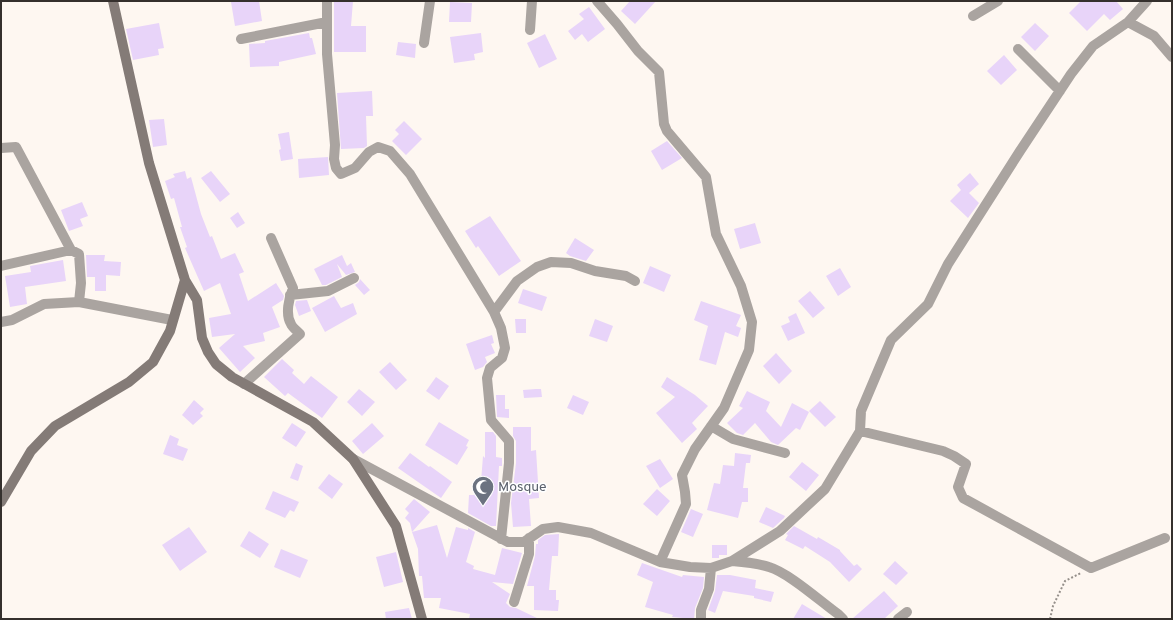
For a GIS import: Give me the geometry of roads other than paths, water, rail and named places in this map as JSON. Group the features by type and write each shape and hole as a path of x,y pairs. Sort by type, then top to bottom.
{"street":[{"path":"113,1 149,163 185,280 197,300 202,338 208,352 216,364 232,377 313,422 353,459 508,542 524,542 543,529 558,527 591,533 660,562 690,567 711,568 732,561 780,531 825,489 860,431 861,411 892,340 928,304 948,264 1060,91 1093,46 1128,22 1148,1"},
{"path":"327,1 326,54 335,137 334,159 336,168 341,174 355,168 369,152 378,147 390,151 410,174 494,312 501,328 505,348 502,358 490,368 486,378 491,420 509,441 509,463 501,539"},
{"path":"424,43 430,1"},
{"path":"530,30 532,1"},
{"path":"597,1 638,51 659,72 664,124 667,131 706,176 716,234 742,286 752,322 749,350 724,408 695,449 682,475 686,504 660,562"},
{"path":"973,16 998,1"},
{"path":"241,39 327,22"},
{"path":"1128,22 1154,36 1172,56"},
{"path":"1018,49 1060,91"},
{"path":"1,148 16,147 71,250 79,254 81,283 80,302"},
{"path":"244,384 300,334 290,324 290,295 293,288 271,238"},
{"path":"1,266 71,250"},
{"path":"494,312 517,281 537,267 551,262 571,263 595,271 626,276 635,281"},
{"path":"290,295 328,291 354,278"},
{"path":"1,502 31,451 56,426 129,382 153,362 170,331 185,280"},
{"path":"1,322 12,320 44,304 80,302 172,320"},
{"path":"711,426 733,439 785,453"},
{"path":"860,431 943,451 954,456 966,464 958,487 963,498 1091,568 1165,538"},
{"path":"353,459 396,526 422,619"},
{"path":"514,602 529,554 528,538"},
{"path":"732,561 770,567 789,578 843,619"},
{"path":"701,619 701,610 709,589 711,568"}],"place":[{"name":"Mosque","path":"483,506"}]}
